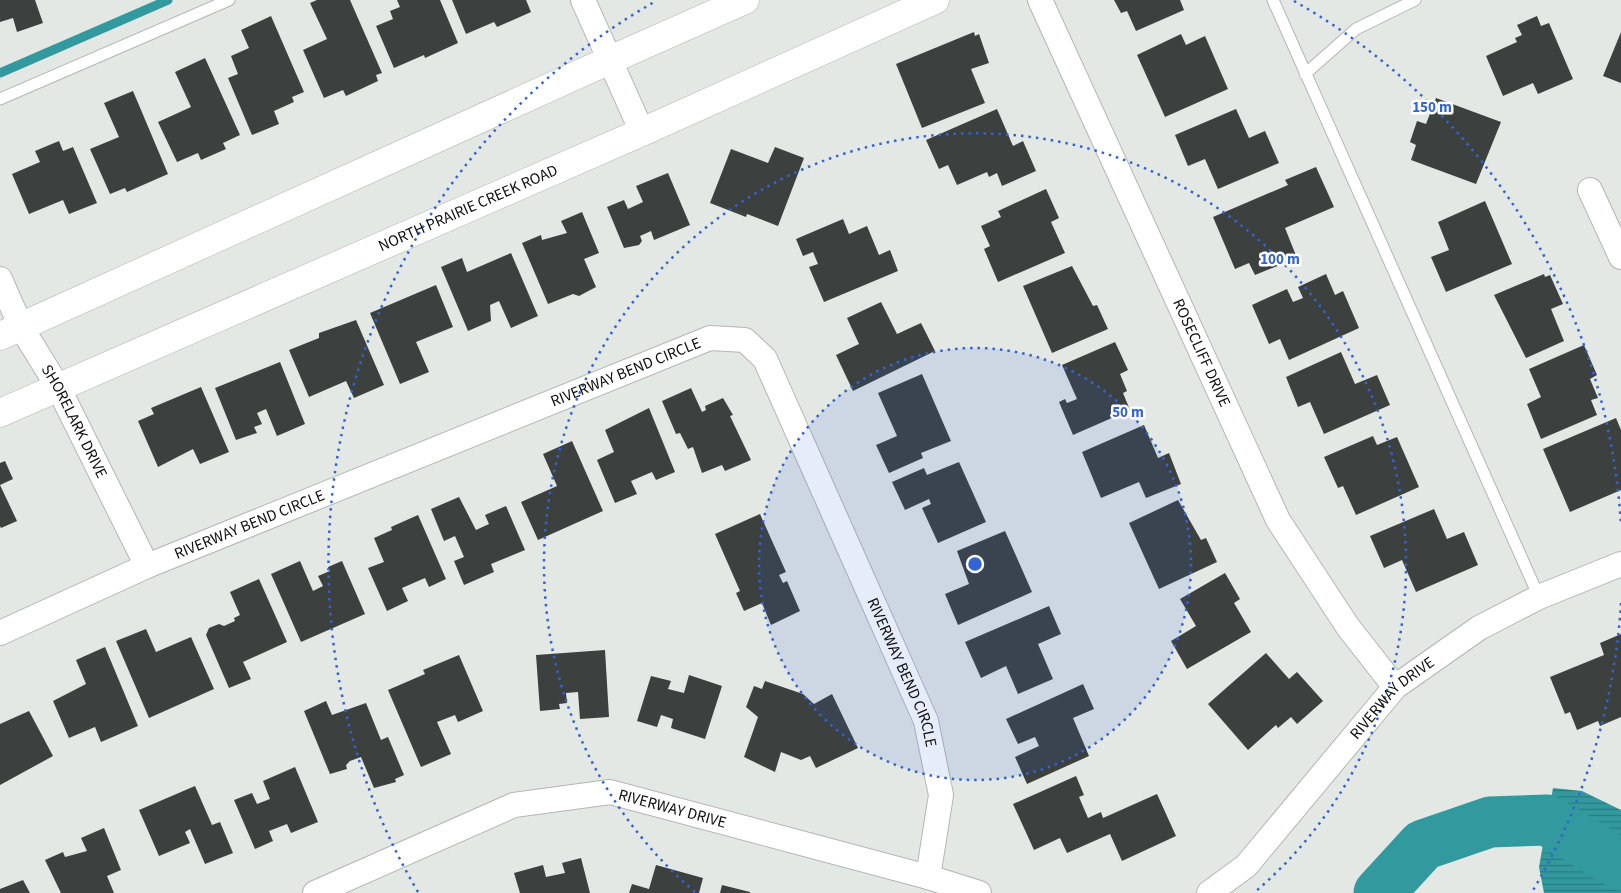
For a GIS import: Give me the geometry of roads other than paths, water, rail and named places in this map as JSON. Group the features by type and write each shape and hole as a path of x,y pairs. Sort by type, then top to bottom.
{"main road":[{"path":"10,332 745,0"},
{"name":"NORTH PRAIRIE CREEK ROAD","path":"0,413 642,132 935,0"}],"street":[{"path":"583,0 642,132"},
{"name":"ROSECLIFF DRIVE","path":"1040,0 1278,520 1348,627 1395,687"},
{"path":"1590,190 1621,257"},
{"name":"SHORELARK DRIVE","path":"0,279 10,332 58,387 147,566"},
{"name":"RIVERWAY BEND CIRCLE","path":"0,633 147,566 710,338 745,340 765,360 926,722 941,795 928,877"},
{"name":"RIVERWAY DRIVE","path":"1210,893 1246,866 1395,687 1479,628 1539,598 1621,564"},
{"name":"RIVERWAY DRIVE","path":"315,893 514,805 610,792 928,877 980,893"}],"lane":[{"path":"0,99 229,0"},
{"path":"1273,0 1539,598"},
{"path":"1305,74 1356,29 1415,0"}],"water":[{"path":"1553,788 1582,791 1621,810 1621,893 1544,893 1539,867"}],"waterway":[{"path":"0,73 168,0"},
{"path":"1379,893 1423,845 1490,822 1547,820 1621,865"}]}
